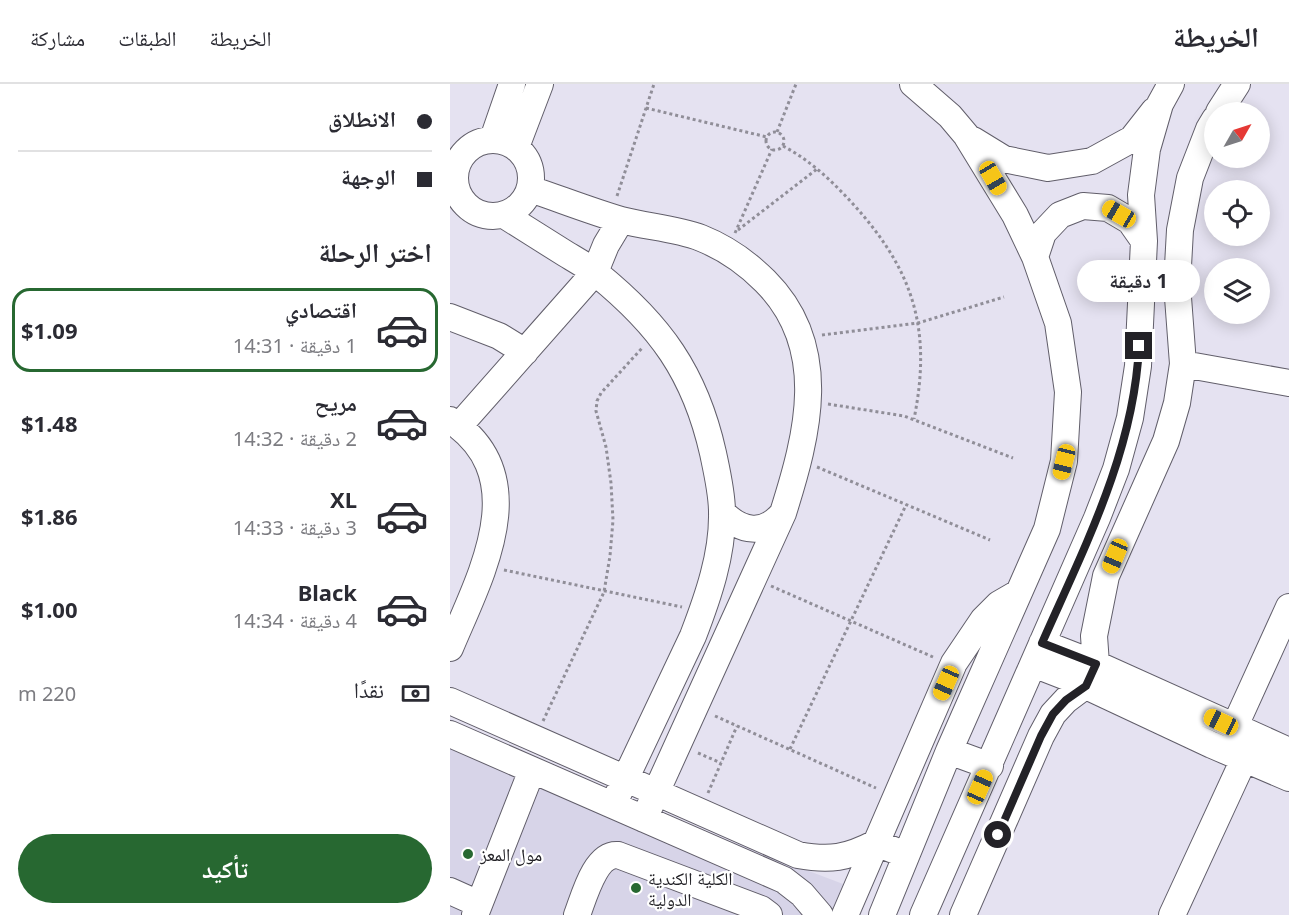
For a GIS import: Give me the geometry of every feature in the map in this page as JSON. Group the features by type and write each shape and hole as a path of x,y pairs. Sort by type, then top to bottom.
{"street":[{"path":"504,143 512,84"},
{"path":"504,143 540,84"},
{"path":"913,84 958,126 1004,159 1048,168 1092,161 1132,139 1166,94"},
{"path":"882,915 949,751 1047,529 1064,462 1068,392 1058,323 1035,257 1015,215 958,126 938,84"},
{"path":"1225,102 1237,84"},
{"path":"923,915 990,766 1116,469 1130,418 1138,366 1144,242 1142,195 1147,149 1166,94"},
{"path":"482,141 504,143 524,155 530,165 532,177 530,189 520,205 504,215 491,216 479,213 467,207 455,196 453,164 471,146 482,141"},
{"path":"963,915 1041,736 1053,714 1091,675 1094,636 1106,576 1166,441 1177,403 1183,364 1177,284 1180,230 1190,178 1204,142"},
{"path":"530,189 616,218 700,238 732,241 791,314 801,338 808,369 808,401 804,437 783,513 644,819"},
{"path":"1035,257 1043,233 1054,221 1060,215 1083,206 1108,208 1130,221 1144,242"},
{"path":"504,215 595,272 637,310 657,333 678,360 691,383 707,426 716,466 722,512 718,547 703,611 613,805"},
{"path":"450,648 484,566 494,536 498,505 493,476 479,449 455,423 525,352 595,272 616,218"},
{"path":"450,317 499,336 525,352"},
{"path":"1183,364 1289,383"},
{"path":"722,512 732,522 746,528 760,528 774,523 783,513"},
{"path":"845,915 954,663 983,620 999,604 1018,593"},
{"path":"1222,732 1289,607"},
{"path":"1038,654 1222,732 1289,778"},
{"path":"450,701 798,855 821,859 840,858 876,843 906,855"},
{"path":"450,734 784,880 802,894 820,915"},
{"path":"949,751 990,766"},
{"path":"1252,753 1289,751"},
{"path":"1172,915 1252,753"},
{"path":"450,891 477,909 531,770"},
{"path":"577,915 595,871 605,857 612,855 618,855 739,900 769,915"},
{"path":"739,900 750,865"}],"path":[{"path":"616,218 654,84"},
{"path":"777,132 796,84"},
{"path":"646,108 767,137"},
{"path":"767,137 777,132 783,136 783,146"},
{"path":"767,137 767,144 772,149"},
{"path":"772,149 783,146"},
{"path":"783,146 841,190 890,249 909,289 918,323 920,390 914,419"},
{"path":"732,241 772,149"},
{"path":"732,241 816,169"},
{"path":"801,338 918,323 1004,297"},
{"path":"535,739 604,592 610,556 611,483 606,447 596,411 597,401 601,393 657,333"},
{"path":"808,401 914,419 1013,458"},
{"path":"798,459 990,540"},
{"path":"790,748 906,505"},
{"path":"484,566 703,611"},
{"path":"753,578 939,660"},
{"path":"694,706 882,790"},
{"path":"700,812 737,726"}],"shaded area":[{"path":"450,719 711,834 851,887 840,915 450,915"}],"place":[{"name":"مول المعز","path":"468,854"},
{"name":"الكلية الكندية الدولية","path":"636,888"}],"route":[{"path":"998,835 1041,736 1053,714 1066,700 1086,686 1096,664 1042,643 1116,469 1130,418 1139,346"}]}
